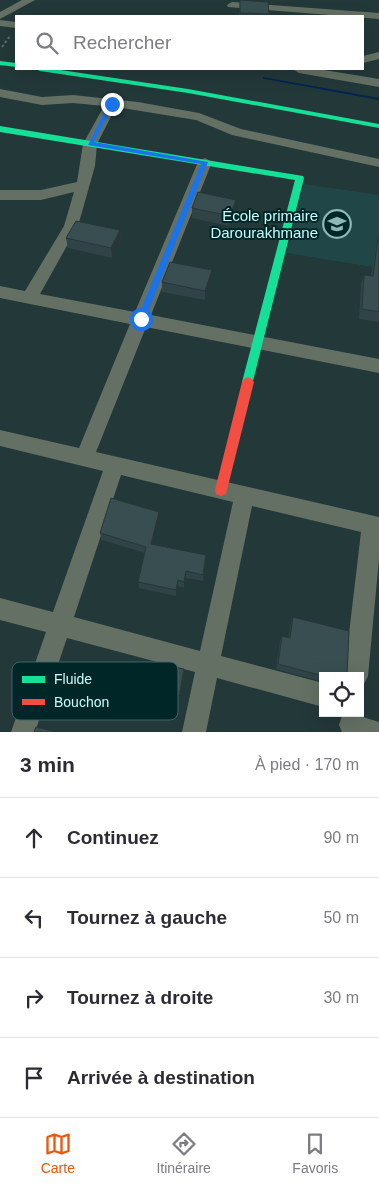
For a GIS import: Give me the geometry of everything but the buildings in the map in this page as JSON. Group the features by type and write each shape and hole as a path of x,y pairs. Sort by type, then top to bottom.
{"main road":[{"path":"0,50 15,54"},
{"path":"0,63 15,65"},
{"path":"47,70 188,91 379,126"},
{"path":"123,70 379,114"},
{"path":"0,129 300,178 220,490"}],"street":[{"path":"0,16 30,0"},
{"path":"232,7 308,9 379,16"},
{"path":"0,22 15,25"},
{"path":"364,60 379,55"},
{"path":"316,70 359,74 379,83"},
{"path":"0,93 42,101 73,100 198,117 238,132 379,163"},
{"path":"29,298 71,226 88,166 90,144 112,104"},
{"path":"84,458 205,162"},
{"path":"0,195 41,195 82,185"},
{"path":"0,292 379,366"},
{"path":"0,438 376,526 357,672"},
{"path":"47,662 115,465"},
{"path":"194,732 244,495"},
{"path":"0,609 319,694"},
{"path":"23,732 27,720"}],"path":[{"path":"0,50 10,36"}],"shaded area":[{"name":"École primaire Darourakhmane","path":"304,184 379,195 379,268 287,253"}],"waterway":[{"path":"265,78 379,99"}],"traffic: fast":[{"path":"0,63 15,65"},
{"path":"47,70 188,91 379,126"},
{"path":"0,129 300,178 248,382"}],"traffic: jam":[{"path":"221,490 248,382"}],"place":[{"name":"École primaire Darourakhmane","path":"337,224"}],"route":[{"path":"112,104 90,144 205,162 141,319"}]}
